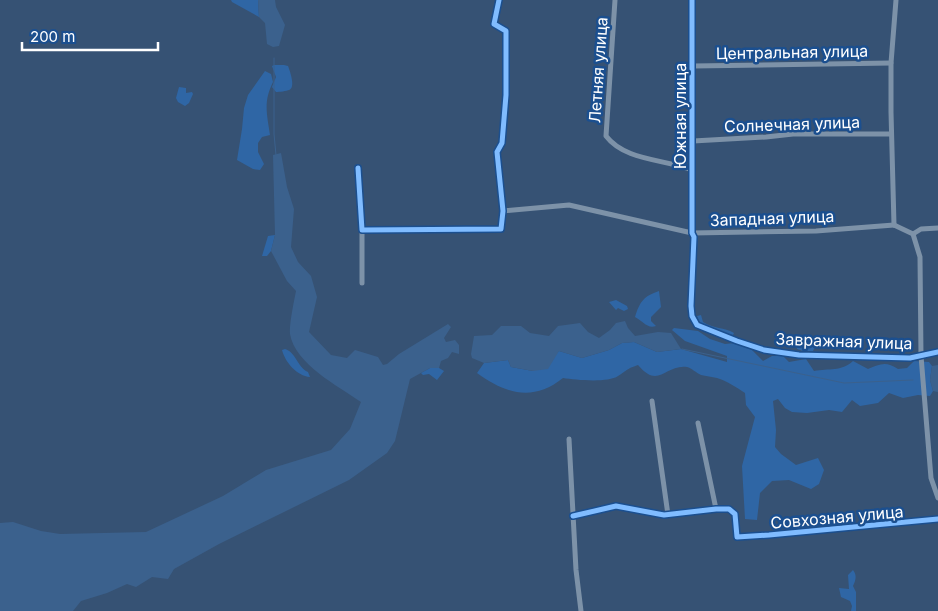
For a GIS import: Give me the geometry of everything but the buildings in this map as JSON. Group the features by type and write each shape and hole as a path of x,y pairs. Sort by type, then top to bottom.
{"street":[{"path":"362,230 501,229 503,211 497,152 502,143 507,73 506,31 494,24 499,0"},
{"name":"Летняя улица","path":"615,0 606,136 612,144 628,152 692,170"},
{"name":"Южная улица","path":"692,0 692,233"},
{"path":"896,0 891,63 894,225 913,234 920,257 921,356 931,478 938,498"},
{"name":"Центральная улица","path":"693,66 891,63"},
{"name":"Солнечная улица","path":"693,141 793,134 891,134"},
{"path":"358,168 362,230 362,283"},
{"name":"Западная улица","path":"503,211 570,205 692,233 816,231 894,225"},
{"path":"913,234 921,229 938,228"},
{"name":"Завражная улица","path":"692,233 694,237 691,306 692,316 697,325 736,342 764,350 799,355 910,358 938,352"},
{"path":"652,401 668,515"},
{"path":"573,516 616,506 664,516 716,509 698,423"},
{"path":"569,439 576,570 581,611"},
{"name":"Совхозная улица","path":"716,509 729,509 734,514 737,537 938,519"}],"shaded area":[{"path":"231,0 258,0 259,17 232,2"},
{"path":"258,0 275,0 276,7 285,25 279,46 273,47 267,44 265,23 259,17"},
{"path":"272,66 288,66 291,75 291,89 276,92 272,87 276,77"},
{"path":"265,71 271,74 273,82 267,102 270,135 262,137 258,143 258,152 264,164 260,170 253,169 237,160 244,108 248,95"},
{"path":"179,87 186,88 186,93 192,92 193,94 189,103 185,106 178,102 176,98"},
{"path":"281,153 287,187 294,209 291,247 298,262 311,276 317,297 309,332 331,355 347,358 355,350 378,357 383,365 448,324 451,327 444,338 446,342 455,340 459,345 459,354 452,352 448,358 441,361 439,368 430,368 410,379 395,441 387,453 349,480 219,544 174,569 168,579 152,577 136,587 127,584 107,593 81,601 73,611 0,611 0,523 13,522 41,531 60,534 146,532 223,496 266,470 331,450 350,429 361,402 309,364 300,355 290,334 296,291 287,281 271,251 275,235 273,155"},
{"path":"275,235 271,251 267,256 262,256 268,236"},
{"path":"659,291 661,307 651,317 651,321 656,326 653,327 635,317 643,300"},
{"path":"616,300 627,306 628,309 624,311 618,308 616,310 609,302"},
{"path":"701,315 703,322 730,331 734,333 733,335 713,330 700,323 697,316"},
{"path":"625,321 635,336 658,332 671,333 681,349 657,352 634,342 622,343 609,350 582,358 559,351 548,369 533,371 511,367 508,360 484,363 472,358 471,354 474,336 492,335 501,326 521,326 530,333 549,336 558,326 580,323 588,332 599,338 616,323"},
{"path":"674,328 698,331 710,339 725,344 735,343 750,348 763,361 772,356 783,356 789,362 806,359 814,371 844,367 853,361 868,369 883,364 898,369 907,368 914,361 929,362 932,366 930,380 933,391 930,396 918,395 903,398 889,393 878,403 860,406 852,400 842,412 829,410 807,413 792,412 785,408 778,399 773,401 776,430 775,447 796,465 818,458 824,470 819,484 811,489 789,480 772,481 760,493 757,520 745,519 742,466 755,417 746,405 745,393 728,382 701,375 687,367 679,367 657,376 651,375 638,365 607,380 563,378 552,386 530,393 509,390 498,386 477,373 484,363 508,360 511,367 533,371 559,351 582,358 609,350 622,343 634,342 657,352 681,349 727,362 727,356 685,341 672,330"},
{"path":"804,340 815,347 813,351 797,349 796,344"},
{"path":"285,349 292,353 310,377 292,368 282,350"},
{"path":"938,365 938,392 933,391 930,380 932,366"},
{"path":"430,368 439,368 444,371 437,380 429,374 423,375 421,373"},
{"path":"853,570 856,576 853,586 856,592 856,611 851,611 850,601 841,597 839,588 849,589 848,575"}],"waterway":[{"path":"274,58 274,134 276,155"},
{"path":"682,349 844,383 913,380"}],"cycle path":[{"path":"358,168 362,230 501,229 503,211 497,152 502,143 506,95 506,31 494,24 499,0"},
{"path":"692,0 692,233 694,237 691,306 692,316 697,325 764,350 799,355 910,358 938,352"},
{"path":"573,516 616,506 664,515 729,509 735,514 737,537 938,519"}]}
